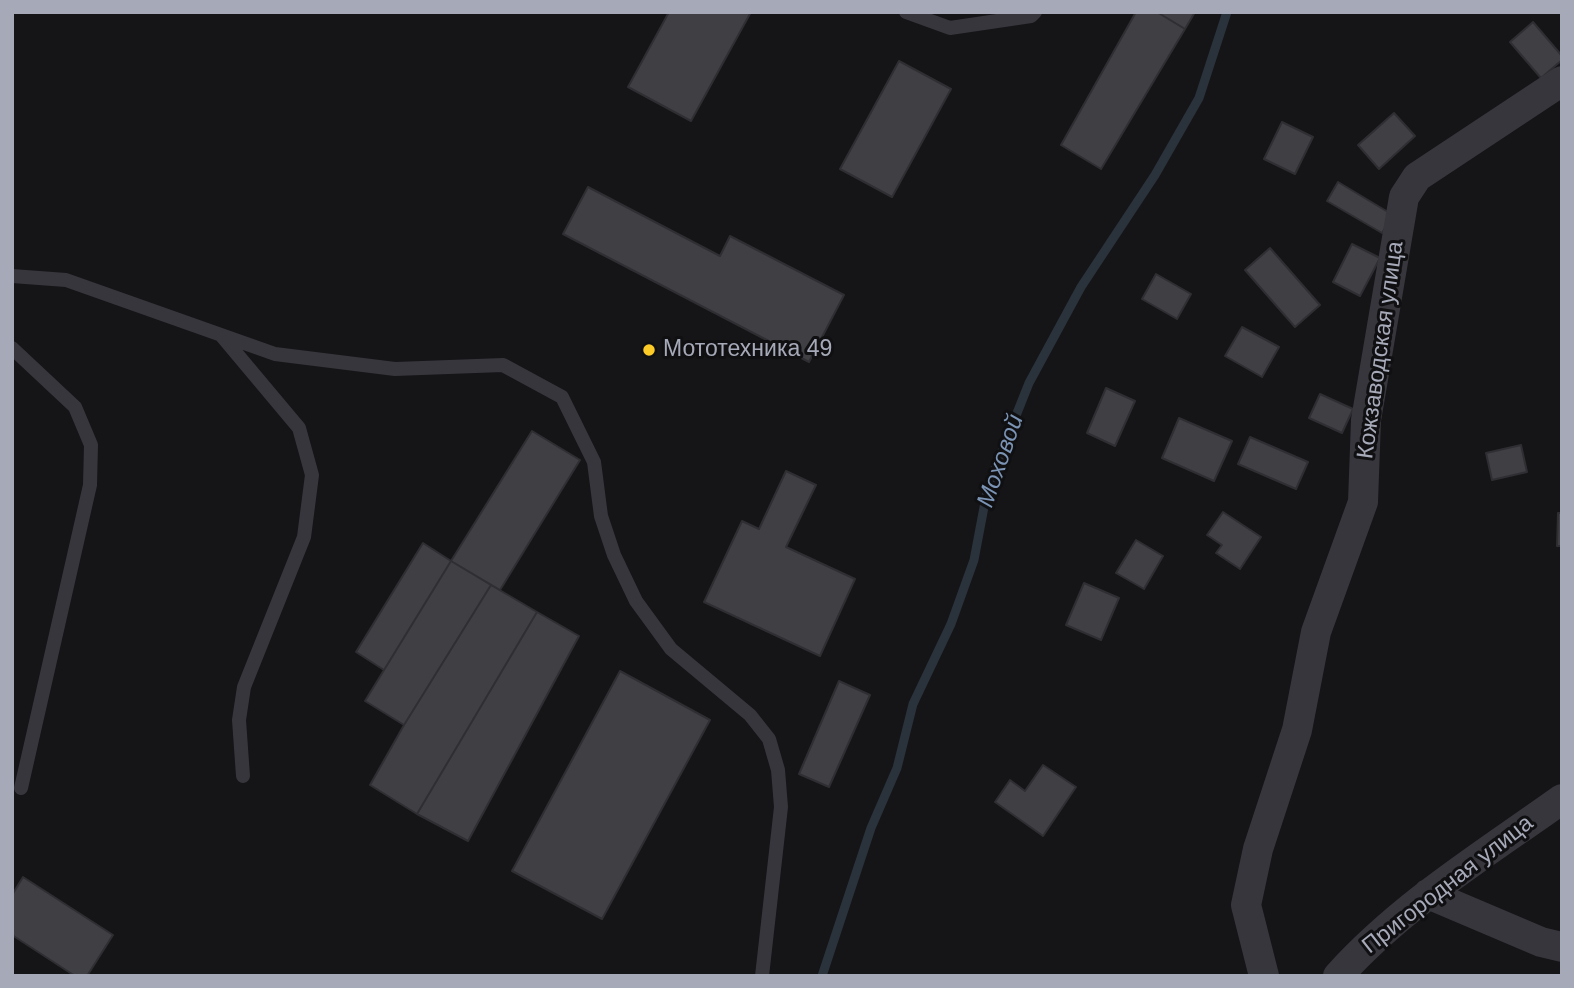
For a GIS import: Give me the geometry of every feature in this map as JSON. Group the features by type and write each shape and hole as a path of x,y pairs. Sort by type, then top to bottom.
{"street":[{"name":"Кожзаводская улица","path":"1264,976 1246,905 1258,849 1297,730 1316,632 1363,502 1366,420 1404,197 1417,177 1562,81"},
{"name":"Пригородная улица","path":"1338,976 1354,958 1429,894 1562,799"},
{"path":"1429,894 1541,942 1562,947"}],"lane":[{"path":"906,12 950,28 1031,16 1035,12"},
{"path":"12,276 66,280 275,354 396,369 503,365 562,397 594,462 601,516 614,555 636,601 671,649 750,715 769,739 778,770 781,807 761,976"},
{"path":"220,334 299,428 312,475 304,537 244,687 239,720 243,776"},
{"path":"12,348 75,407 91,445 90,485 21,788"}],"building":[{"path":"669,12 751,12 691,121 628,87"},
{"path":"1136,12 1157,12 1185,29 1101,169 1061,145"},
{"path":"1157,12 1195,12 1185,29"},
{"path":"1533,22 1562,56 1562,60 1541,78 1510,42"},
{"path":"899,61 951,89 892,197 840,169"},
{"path":"1394,113 1415,136 1379,169 1358,145"},
{"path":"1282,122 1313,137 1295,174 1264,159"},
{"path":"1338,182 1393,215 1382,233 1327,201"},
{"path":"588,187 720,256 730,236 844,295 809,362 563,234"},
{"path":"1352,244 1380,258 1360,296 1333,282"},
{"path":"1270,248 1320,305 1295,327 1245,270"},
{"path":"1156,274 1191,294 1177,319 1142,299"},
{"path":"1242,327 1279,347 1262,377 1225,356"},
{"path":"1106,388 1135,401 1115,446 1087,433"},
{"path":"1320,394 1353,409 1342,433 1309,418"},
{"path":"1179,418 1232,441 1214,481 1162,458"},
{"path":"532,431 580,460 500,590 451,561"},
{"path":"1250,437 1308,462 1296,489 1238,464"},
{"path":"1521,445 1527,472 1492,480 1486,453"},
{"path":"786,471 816,485 786,547 855,579 820,656 704,602 742,521 759,529"},
{"path":"1223,512 1261,537 1240,569 1216,553 1222,545 1207,535"},
{"path":"1558,513 1562,513 1562,546 1557,546"},
{"path":"1136,540 1163,556 1144,589 1116,573"},
{"path":"423,543 451,561 384,670 356,652"},
{"path":"451,561 491,585 404,725 365,701"},
{"path":"1084,583 1119,598 1101,640 1066,625"},
{"path":"491,585 537,612 417,814 370,785"},
{"path":"537,612 579,636 468,841 417,814"},
{"path":"620,671 710,720 602,919 512,871"},
{"path":"839,681 870,695 829,787 799,774"},
{"path":"1043,765 1076,787 1043,836 995,802 1010,780 1025,791"},
{"path":"23,877 113,935 87,976 75,976 12,935 12,895"}],"waterway":[{"name":"Моховой","path":"822,976 871,828 897,768 913,704 951,624 974,560 988,486 1029,383 1081,287 1155,175 1199,98 1227,12"}],"place":[{"name":"Мототехника 49","path":"649,350"}]}
